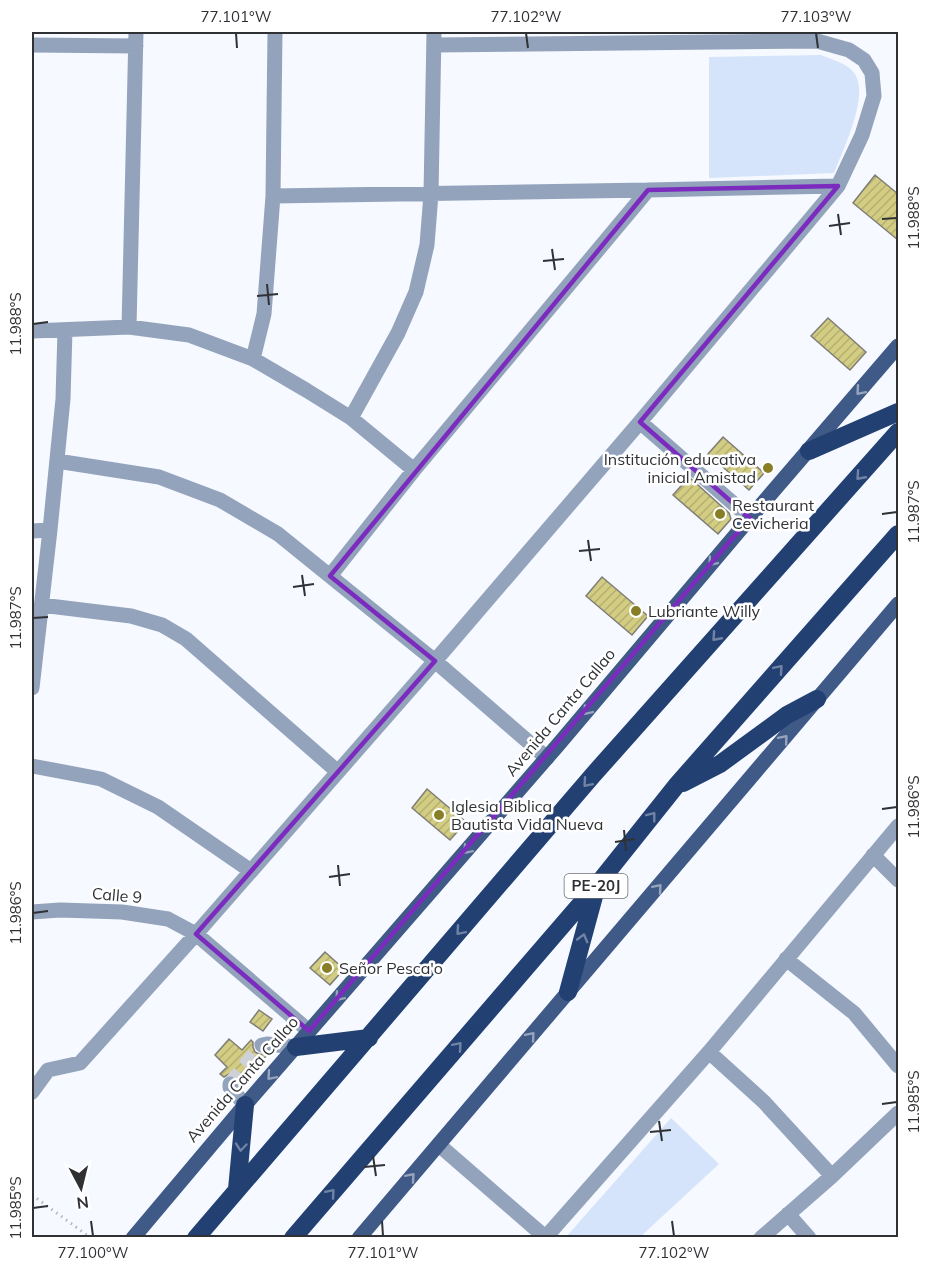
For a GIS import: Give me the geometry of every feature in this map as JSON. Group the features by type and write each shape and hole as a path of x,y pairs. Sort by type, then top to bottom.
{"highway":[{"path":"809,451 898,412"},
{"path":"196,1238 594,776 898,432"},
{"name":"PE-20J","path":"293,1238 597,885 676,786 898,534"},
{"path":"676,786 720,764 787,715 817,699"},
{"path":"568,992 597,885"},
{"path":"296,1047 369,1038"},
{"path":"237,1189 245,1105"}],"main road":[{"name":"Avenida Canta Callao","path":"133,1238 898,346"},
{"path":"359,1238 898,604"}],"street":[{"path":"253,360 264,314 273,195 274,32"},
{"path":"32,1092 48,1070 80,1063 196,934 435,661 838,186 862,135 874,96 872,73 864,60 849,50 817,36 434,38 431,194 427,245 416,292 398,333 351,418"},
{"path":"32,45 136,39 129,327"},
{"path":"273,195 838,186"},
{"path":"330,576 414,470 648,190"},
{"path":"32,331 129,327 189,335 253,360 306,390 351,418 414,470"},
{"path":"32,685 63,399 65,330"},
{"path":"640,422 750,518"},
{"path":"57,461 159,477 220,500 278,534 435,661 547,758"},
{"path":"32,531 50,530"},
{"path":"41,605 131,616 162,625 186,639 338,772"},
{"path":"32,766 101,779 158,807 251,871"},
{"path":"439,1145 545,1237 709,1052 898,826"},
{"path":"873,855 898,880"},
{"name":"Calle 9","path":"32,912 60,910 122,912 168,919 196,934 309,1031"},
{"path":"786,959 854,1014 898,1066"},
{"path":"262,1046 267,1044 296,1047"},
{"path":"709,1052 764,1102 832,1176"},
{"path":"230,1084 245,1105"},
{"path":"761,1238 832,1176 898,1113"},
{"path":"788,1214 809,1238"}],"path":[{"path":"32,1195 91,1238"}],"highlighted area":[{"path":"838,186 640,422 750,518 309,1031 196,934 435,661 330,576 648,190"}],"shaded area":[{"path":"821,55 850,68 859,86 853,124 834,173 709,178 709,57"},
{"path":"671,1118 719,1164 640,1237 566,1237"}],"building":[{"path":"875,175 898,194 898,240 853,203"},
{"path":"828,318 866,352 850,370 811,336"},
{"path":"723,437 764,473 749,490 708,454"},
{"path":"689,477 729,513 731,519 718,534 673,495"},
{"path":"602,577 648,616 632,635 586,596"},
{"name":"Iglesia Biblica Bautista Vida Nueva","path":"427,789 466,822 450,840 412,808"},
{"name":"Señor Pesca'o","path":"325,952 344,969 330,985 310,968"},
{"path":"259,1010 272,1019 263,1031 250,1022"},
{"path":"229,1039 242,1050 251,1040 255,1052 267,1055 240,1084 234,1075 229,1074 224,1077 220,1074 227,1067 215,1055"}],"tunnel":[{"path":"230,1084 262,1045"}],"place":[{"name":"Institución educativa inicial Amistad","path":"768,468"},
{"name":"Restaurant Cevicheria","path":"720,514"},
{"name":"Lubriante Willy","path":"636,611"},
{"name":"Iglesia Biblica Bautista Vida Nueva","path":"439,815"},
{"name":"Señor Pesca'o","path":"327,968"}]}
